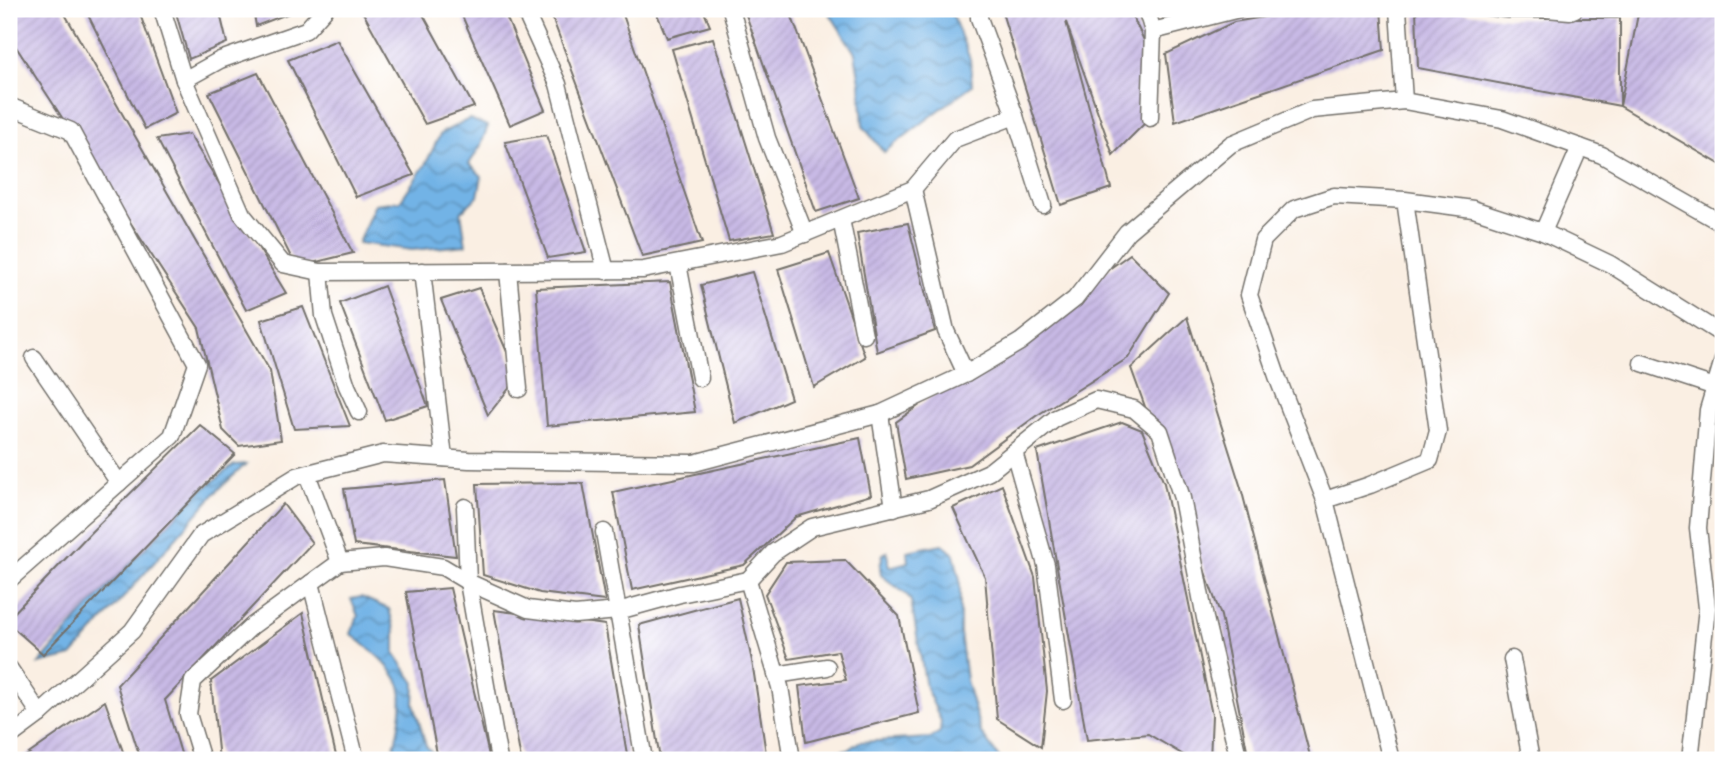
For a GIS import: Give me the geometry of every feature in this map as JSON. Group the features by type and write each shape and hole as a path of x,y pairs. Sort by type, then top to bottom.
{"street":[{"path":"162,9 184,80 242,214 283,264 320,272 643,270 782,243 913,189 955,139 1015,116"},
{"path":"184,80 220,60 306,30 325,9"},
{"path":"524,9 558,84 606,271"},
{"path":"731,9 767,138 805,234"},
{"path":"979,9 979,18 1015,116 1043,205"},
{"path":"1146,9 1153,31 1150,118"},
{"path":"1153,31 1239,9"},
{"path":"1398,9 1404,101"},
{"path":"1546,9 1575,9"},
{"path":"9,737 40,714 132,631 201,535 297,477 383,454 444,458 694,463 880,414 966,374 1020,342 1075,299 1127,232 1231,144 1312,110 1404,101 1502,119 1602,155 1723,224"},
{"path":"9,106 71,131 197,364 172,436 9,580"},
{"path":"1543,232 1580,147"},
{"path":"913,189 946,331 966,374"},
{"path":"1391,760 1325,499 1278,379 1249,295 1263,240 1294,209 1334,196 1473,209 1543,232 1610,264 1723,335"},
{"path":"1325,499 1370,485 1430,460 1438,431 1405,201"},
{"path":"841,219 864,335"},
{"path":"678,264 700,378"},
{"path":"422,271 444,458"},
{"path":"508,271 519,389"},
{"path":"320,272 324,316 347,386 359,412"},
{"path":"34,358 119,483"},
{"path":"1690,760 1707,608 1698,528 1708,410 1723,360"},
{"path":"1642,363 1715,387"},
{"path":"202,760 188,714 193,681 252,626 340,562 384,558 443,567 468,582 528,609 575,615 618,611 680,594 748,580 773,553 812,527 929,499 989,472 1056,418 1096,400 1135,409 1160,431 1182,498 1205,618 1239,760"},
{"path":"880,414 894,508"},
{"path":"1014,452 1046,565 1063,700"},
{"path":"307,474 340,562"},
{"path":"465,507 468,582 499,760"},
{"path":"604,532 644,760"},
{"path":"748,580 776,675 792,760"},
{"path":"312,583 356,760"},
{"path":"1512,659 1531,760"},
{"path":"776,675 827,667"},
{"path":"9,668 40,714"}],"water":[{"path":"827,9 950,9 970,59 972,85 884,152 863,126 855,53"},
{"path":"469,119 488,126 480,147 469,164 482,176 478,196 461,212 466,245 412,250 358,243 375,204 400,201 425,165 441,133"},
{"path":"246,464 216,492 72,656 39,664 92,603 197,494 234,465"},
{"path":"942,544 954,554 960,580 960,633 966,680 981,733 1001,760 883,757 819,760 819,756 849,749 859,742 930,738 940,732 941,721 926,688 911,601 881,575 880,567 883,554 887,552 889,567 908,562 907,551"},
{"path":"361,597 389,609 395,632 395,654 415,683 414,704 426,746 440,760 396,760 391,756 401,711 400,686 386,664 351,634 358,616 351,599"}],"building":[{"path":"9,9 62,9 270,371 281,440 239,446 223,430 199,328 9,36"},
{"path":"85,9 138,9 176,113 145,129"},
{"path":"175,9 219,9 227,43 189,59"},
{"path":"253,9 300,9 256,26"},
{"path":"361,9 420,9 474,107 425,124"},
{"path":"459,9 503,9 545,110 510,125"},
{"path":"549,9 621,9 702,243 642,256"},
{"path":"655,9 703,9 710,26 667,38"},
{"path":"744,9 789,9 859,198 816,212"},
{"path":"1001,9 1129,9 1152,57 1150,118 1113,155 1066,22 1111,188 1061,205"},
{"path":"1160,9 1197,9 1197,10 1163,19"},
{"path":"1311,9 1381,9 1384,50 1175,122 1166,54 1234,22"},
{"path":"1416,9 1438,9 1507,18 1620,18 1620,106 1418,68"},
{"path":"1639,9 1723,9 1723,166 1620,106"},
{"path":"713,38 774,233 729,241 672,49"},
{"path":"337,40 414,175 356,197 288,60"},
{"path":"258,73 353,253 296,267 209,93"},
{"path":"189,134 286,293 246,310 157,139"},
{"path":"546,135 586,252 548,258 505,142"},
{"path":"908,223 935,331 877,352 857,233"},
{"path":"829,253 865,357 814,387 778,269"},
{"path":"1130,254 1169,293 1128,358 1036,416 969,465 906,479 896,422"},
{"path":"752,272 791,399 735,423 701,285"},
{"path":"670,282 695,412 547,426 536,288"},
{"path":"384,286 428,406 385,420 340,303"},
{"path":"479,288 518,377 488,415 441,300"},
{"path":"303,307 350,426 294,429 261,320"},
{"path":"1187,317 1241,488 1311,760 1249,760 1221,616 1131,368"},
{"path":"1122,422 1142,430 1164,483 1212,715 1210,760 1192,760 1148,734 1087,740 1037,451"},
{"path":"200,425 235,454 43,654 9,624 9,618 92,531"},
{"path":"860,438 871,495 796,517 744,565 632,590 613,492"},
{"path":"445,480 456,556 354,545 344,489"},
{"path":"583,483 605,601 540,593 483,575 477,484"},
{"path":"1002,485 1035,577 1047,691 1041,747 997,719 985,577 953,508"},
{"path":"283,504 312,543 165,700 183,760 141,760 117,685"},
{"path":"845,560 899,616 919,713 806,742 799,686 846,680 838,651 789,659 765,594 786,562"},
{"path":"450,588 490,760 438,759 406,592"},
{"path":"738,598 752,661 767,760 660,760 639,625"},
{"path":"494,610 605,625 628,760 521,760"},
{"path":"303,613 337,760 219,760 211,681"},
{"path":"105,701 126,760 20,760"}]}
